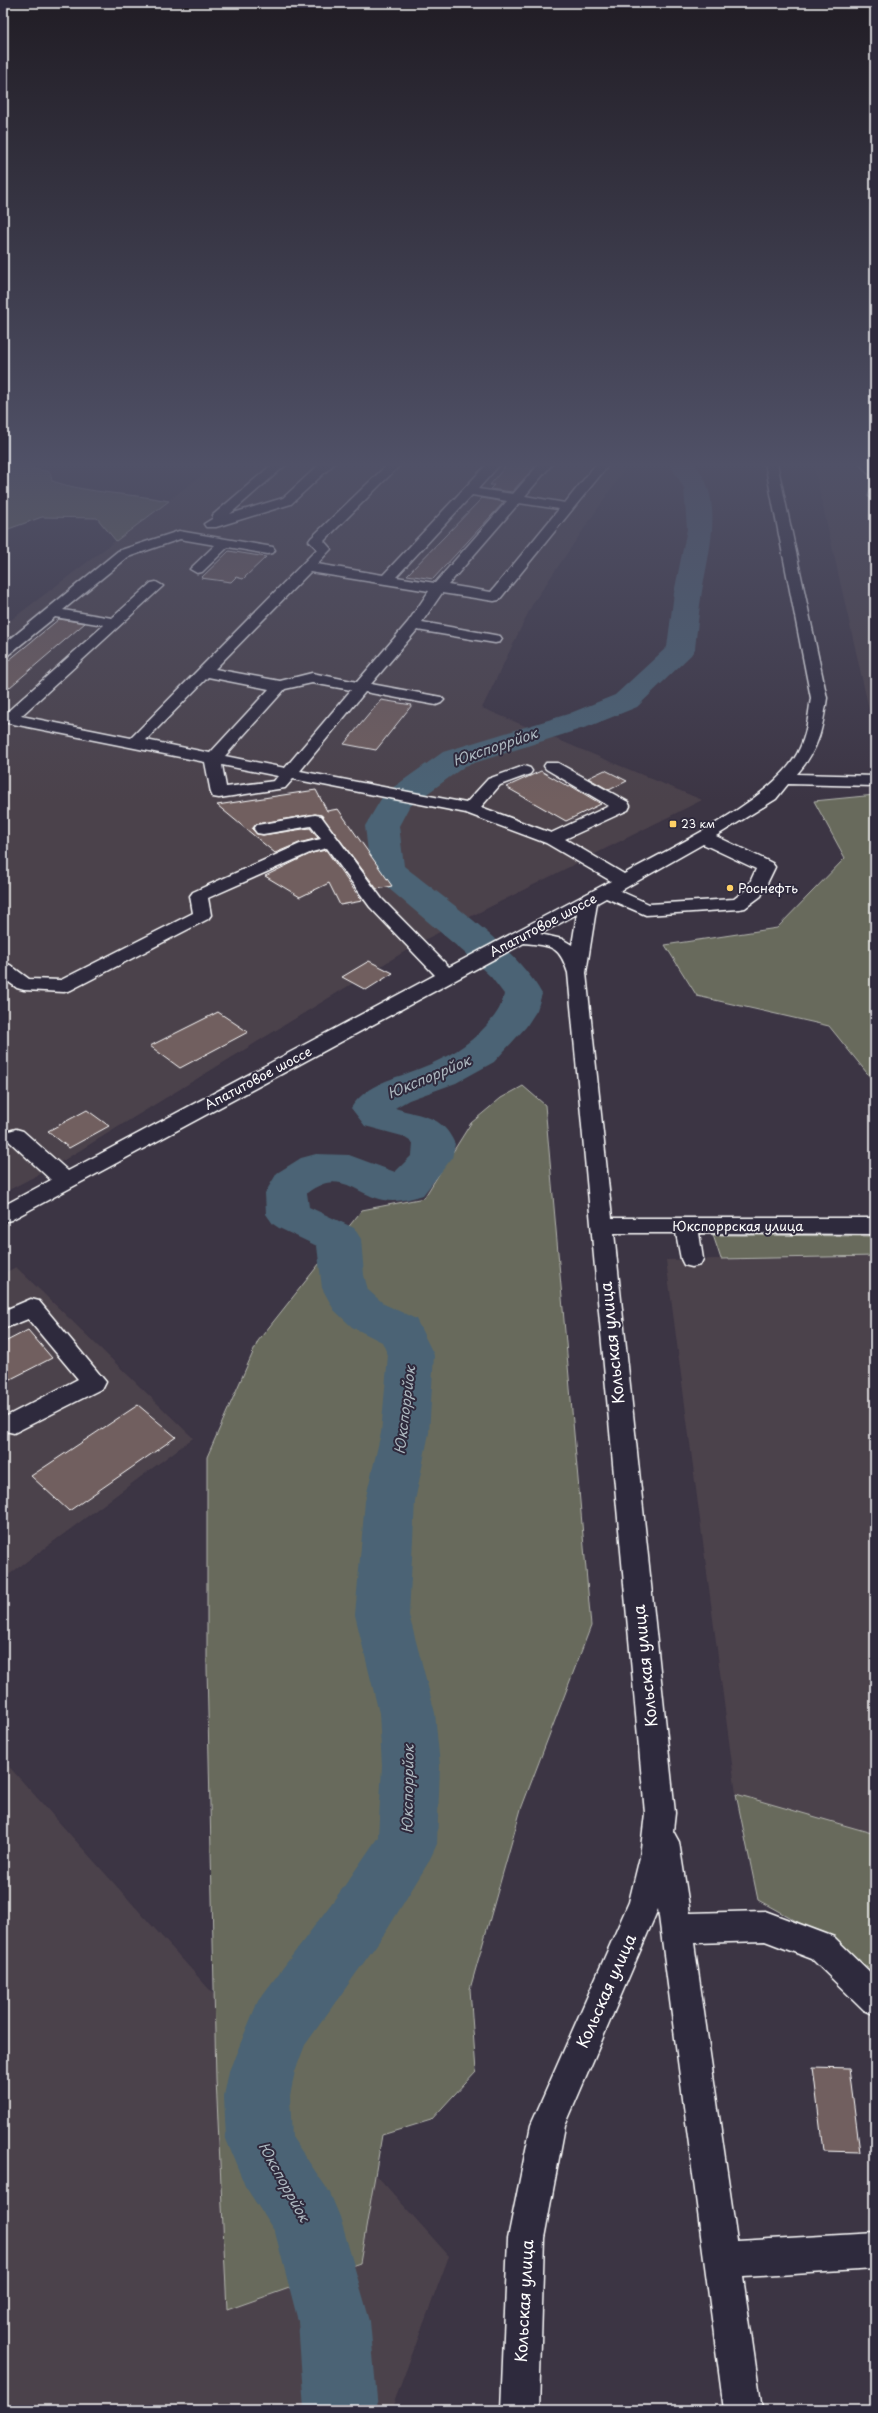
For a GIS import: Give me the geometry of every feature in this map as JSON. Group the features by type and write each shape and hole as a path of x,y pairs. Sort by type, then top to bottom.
{"street":[{"path":"3,652 96,576"},
{"path":"135,744 299,576"},
{"path":"359,576 494,597 512,576"},
{"path":"386,580 390,576"},
{"path":"213,759 219,793 279,785 413,625 438,588 449,576"},
{"name":"Апатитовое шоссе","path":"3,1215 588,901 703,837 770,795 786,779 804,756 813,735 819,698 794,576"},
{"path":"6,718 156,586"},
{"path":"52,612 115,623"},
{"path":"413,625 494,639"},
{"path":"205,672 280,686 312,678 436,700"},
{"path":"213,759 280,686"},
{"path":"6,718 468,809 552,839 624,881"},
{"path":"552,766 622,806 552,839"},
{"path":"468,809 494,782 524,771"},
{"path":"786,779 875,781"},
{"path":"263,829 315,820 376,902 448,977"},
{"path":"606,891 646,910 739,904 755,892 766,867 703,837"},
{"path":"3,969 24,984 64,986 202,915 199,896 306,848 332,842"},
{"name":"Кольская улица","path":"520,2410 526,2238 548,2125 645,1902 655,1857 660,1813 600,1225 577,973 588,901"},
{"path":"514,940 547,941 563,947 571,955 577,973"},
{"path":"16,1136 66,1181"},
{"name":"Юкспоррская улица","path":"600,1225 875,1226"},
{"path":"686,1225 692,1259"},
{"path":"3,1321 30,1307 94,1382 14,1424"},
{"path":"660,1813 743,2410"},
{"path":"676,1929 765,1926 823,1948 875,1999"},
{"path":"723,2260 875,2251"}],"shaded area":[{"path":"69,576 552,576 533,603 482,708 702,800 420,942 51,1168 3,1193 3,626"},
{"path":"839,576 875,576 875,732"},
{"path":"875,1256 875,1834 736,1794 666,1260"},
{"path":"16,1267 193,1438 3,1579 3,1274"},
{"path":"3,1760 449,2256 392,2408 364,2410 3,2410"}],"green space":[{"path":"875,795 875,1083 829,1026 697,996 665,945 777,928 845,858 814,801"},
{"path":"523,1086 545,1105 591,1626 521,1809 470,1989 476,2071 431,2120 382,2135 360,2263 227,2310 216,2079 207,1668 207,1457 258,1341 362,1210 424,1198 471,1123 501,1098"},
{"path":"713,1235 875,1236 875,1256 721,1259"},
{"path":"736,1794 875,1834 875,1975 845,1948 758,1900"}],"building":[{"path":"203,576 247,576 243,579 236,577 231,582 201,578"},
{"path":"411,576 436,576 433,579"},
{"path":"59,619 85,623 3,693 3,665"},
{"path":"381,700 412,705 376,750 344,744"},
{"path":"605,770 627,781 609,790 588,778"},
{"path":"541,771 569,787 571,786 601,804 566,821 506,787"},
{"path":"316,790 327,811 338,809 392,886 377,889 321,815 315,814 256,824 252,829 257,834 263,835 310,828 318,838 299,843 275,853 217,805"},
{"path":"326,850 362,901 340,905 329,883 300,897 265,876 312,853"},
{"path":"369,961 393,973 366,990 342,977"},
{"path":"218,1012 248,1032 180,1068 150,1046"},
{"path":"87,1110 109,1126 69,1148 48,1131"},
{"path":"28,1330 52,1358 3,1383 3,1343"},
{"path":"138,1405 176,1437 69,1511 31,1476"},
{"path":"813,2067 849,2068 860,2152 823,2151"}],"waterway":[{"name":"Юкспоррйок","path":"341,2410 334,2321 306,2217 269,2162 259,2139 257,2096 262,2071 281,2024 365,1909 407,1844 411,1766 407,1713 382,1615 390,1501 405,1433 411,1355 400,1331 368,1315 357,1307 350,1298 345,1288 342,1275 339,1239 288,1214 286,1193 292,1183 316,1168 349,1169 392,1187 408,1185 425,1166 433,1154 434,1144 431,1137 425,1131 416,1127 379,1117 371,1108 378,1101 395,1091 433,1078 474,1058 488,1047 504,1029 518,1010 522,1001 523,994 518,984 504,969 439,912 387,870 382,826 396,801 454,759 579,720 626,701 681,649 691,576"}],"place":[{"name":"23 км","path":"673,824"},
{"name":"Роснефть","path":"730,888"}]}
